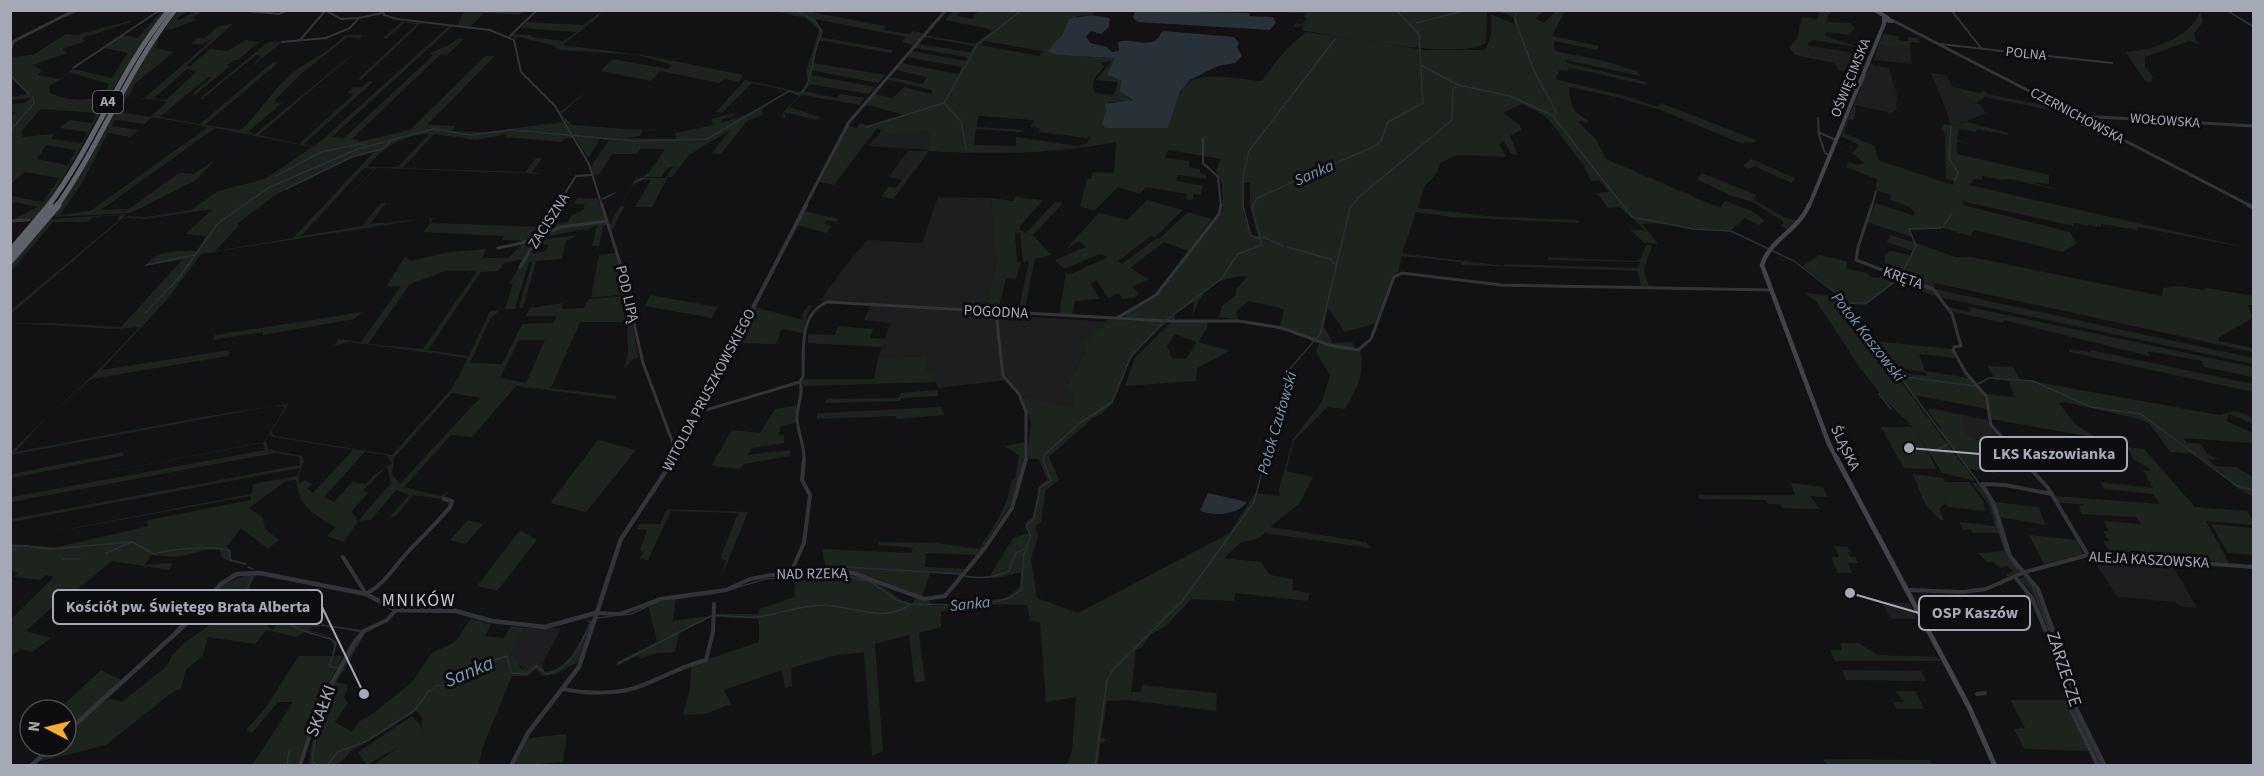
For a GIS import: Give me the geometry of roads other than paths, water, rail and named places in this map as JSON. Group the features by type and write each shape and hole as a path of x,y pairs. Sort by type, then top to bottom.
{"highway":[{"name":"A4","path":"10,261 69,188 94,147 140,57 169,10"},
{"name":"A4","path":"12,251 61,189 81,156 129,63 175,10"}],"main road":[{"path":"1876,11 1887,20"},
{"name":"OŚWIĘCIMSKA","path":"1837,140 1887,20"},
{"name":"ŚLĄSKA","path":"1837,140 1802,221 1770,250 1762,265 1822,429 1969,707 1995,765"}],"street":[{"path":"10,50 14,41 75,10"},
{"path":"73,68 160,10"},
{"path":"240,10 279,14 290,10"},
{"path":"300,40 325,11 341,19 359,18 382,12 402,21 460,26 510,36 537,10"},
{"name":"WITOLDA PRUSZKOWSKIEGO","path":"511,765 528,733 579,667 621,539 679,450 855,113 946,10"},
{"path":"1951,10 1982,49"},
{"path":"282,42 326,38 350,28 359,18"},
{"name":"CZERNICHOWSKA","path":"1887,20 1940,44 2253,208"},
{"name":"POD LIPĄ","path":"510,36 516,46 521,72 555,106 574,136 592,175 622,270 643,363 674,446 679,450"},
{"name":"POLNA","path":"1940,44 2112,63"},
{"name":"WOŁOWSKA","path":"2077,116 2253,126"},
{"path":"1818,118 1818,132 1825,153 1830,156"},
{"path":"1818,132 1837,140"},
{"path":"1116,319 1156,295 1219,214 1220,183 1216,173 1207,170 1203,163 1205,141 1203,138"},
{"name":"ZACISZNA","path":"520,267 577,175 592,175"},
{"name":"KRĘTA","path":"1876,191 1855,258 1860,264 1893,272 1906,281 1933,289 1952,314 1961,346 1954,347 1953,350 1966,373 1986,396 1992,425 2052,494"},
{"path":"10,220 29,219"},
{"path":"498,248 516,245 561,227 607,221"},
{"name":"POGODNA","path":"790,574 804,543 810,495 802,480 805,450 797,418 802,387 800,382 803,377 808,318 812,309 822,303 1116,319 1170,321 1220,318 1282,328 1314,341 1358,350 1371,339 1394,277 1399,273 1509,285 1726,287 1771,290"},
{"name":"NAD RZEKĄ","path":"596,613 620,614 660,599 726,590 761,576 790,574 853,573 925,600 945,597 1003,523 1012,506 1027,456 1028,420 1023,400 1003,376 996,312"},
{"path":"699,412 800,382"},
{"name":"ZARZECZE","path":"2052,494 2005,485 1982,484 1994,504 2010,556 2038,589 2065,664 2077,710 2105,765"},
{"path":"2052,494 2088,555"},
{"path":"366,594 387,582 404,556 450,507 452,501 444,499"},
{"name":"ALEJA KASZOWSKA","path":"1906,590 1971,591 1986,589 2023,573 2088,555 2253,567"},
{"path":"343,557 348,567 360,578 366,594"},
{"path":"78,722 188,622 230,578 253,572 366,594 396,610 456,611 492,621 545,627 560,625 596,613"},
{"name":"ZARZECZE","path":"2015,577 2034,602 2058,662 2068,704 2098,765"},
{"path":"564,689 579,693 634,688 682,666 706,660 713,632 714,604"},
{"name":"SKAŁKI","path":"300,765 319,706 355,641 364,631 387,620 396,610"},
{"path":"1977,694 1985,693"}],"waterway":[{"path":"66,16 79,10"},
{"path":"796,10 815,21 822,32 809,80 802,93"},
{"path":"866,127 944,103 977,45 1022,10"},
{"name":"Sanka","path":"1166,320 1221,279 1238,254 1262,245 1252,207 1257,198 1375,146 1381,141 1388,122 1423,103 1419,34 1396,10"},
{"path":"1416,23 1467,10"},
{"path":"1517,10 1515,18 1519,32"},
{"path":"2226,10 2254,27"},
{"path":"1520,33 1534,71 1557,113 1554,115"},
{"path":"1259,238 1251,236 1243,206 1243,176 1249,151 1335,39"},
{"name":"Potok Kaszowski","path":"1421,65 1458,85 1510,96 1552,115 1632,217 1694,229 1731,231 1794,261 1840,296 1900,376"},
{"path":"1861,86 1866,74"},
{"path":"10,75 29,94"},
{"name":"Potok Czułowski","path":"1095,766 1107,681 1112,671 1183,600 1254,502 1289,370 1320,334 1350,208 1359,197 1452,120 1453,89 1456,87"},
{"path":"145,313 178,279 218,223 270,187 358,149 433,129 470,135 512,130 634,141 707,139 789,91 798,94"},
{"path":"10,131 34,103 33,97"},
{"path":"945,104 961,121 966,149"},
{"path":"1951,126 1949,159 1958,172 1955,180"},
{"path":"286,189 354,156 382,149 391,141"},
{"path":"276,176 321,152 361,144 367,146"},
{"path":"645,177 648,174"},
{"path":"634,183 643,178"},
{"path":"603,199 615,193"},
{"path":"1943,227 1952,213"},
{"path":"1901,275 1916,246 1909,229 1941,228"},
{"path":"1263,237 1283,246"},
{"path":"1287,247 1330,259 1336,265"},
{"path":"146,265 194,255"},
{"path":"1846,303 1867,303 1899,278"},
{"name":"Sanka","path":"844,575 871,582 898,601 911,604 962,605 998,601 1011,597 1021,590 1024,555 1031,536 1026,526 1034,518 1040,487 1051,481 1043,460 1044,455 1080,423 1112,402 1131,356 1163,323"},
{"path":"1900,376 1975,386"},
{"name":"Potok Kaszowski","path":"1900,376 1984,490"},
{"path":"1978,384 1989,378 2033,381 2091,407 2141,414 2237,486 2254,490"},
{"path":"1879,394 1891,409"},
{"path":"1930,453 1948,444"},
{"name":"Potok Kaszowski","path":"1991,502 1996,518"},
{"name":"Potok Kaszowski","path":"1996,521 2006,551 2017,568"},
{"path":"31,547 52,549 132,542 154,554 180,549 214,548 230,551 230,560 246,564"},
{"path":"106,553 130,543"},
{"path":"10,546 29,546"},
{"path":"10,549 16,550"},
{"path":"964,576 987,577 1009,571 1016,553 1024,549"},
{"path":"62,559 80,559"},
{"path":"830,566 960,574"},
{"path":"248,567 253,569"},
{"path":"251,593 247,591 252,576"},
{"name":"Sanka","path":"726,591 765,579 812,576"},
{"name":"Potok Kaszowski","path":"2032,585 2061,660 2071,703 2102,766"},
{"name":"Sanka","path":"673,599 716,593"},
{"path":"254,594 279,602 298,620 317,626"},
{"name":"Sanka","path":"622,615 631,614 659,601"},
{"path":"716,615 758,617 809,606 826,605 889,613 910,605"},
{"path":"192,614 198,606"},
{"path":"269,606 275,607 292,626 331,639 336,643 333,655"},
{"name":"Sanka","path":"598,618 614,616"},
{"path":"619,663 711,616"},
{"path":"175,631 189,617"},
{"name":"Sanka","path":"327,766 337,752 365,742 414,711 428,692 437,685 446,686 466,670 507,656 511,673 527,674 536,666 547,674 556,671 570,661 591,622"},
{"path":"322,625 362,631"},
{"path":"341,669 364,633"},
{"path":"332,657 329,666 337,668"},
{"path":"318,766 312,761 315,741 323,711 335,683"},
{"path":"287,766 289,751"}],"place":[{"name":"LKS Kaszowianka","path":"1909,448"},
{"name":"OSP Kaszów","path":"1850,593"},
{"name":"Kościół pw. Świętego Brata Alberta","path":"364,694"}],"district":[{"name":"MNIKÓW","path":"419,600"}]}
